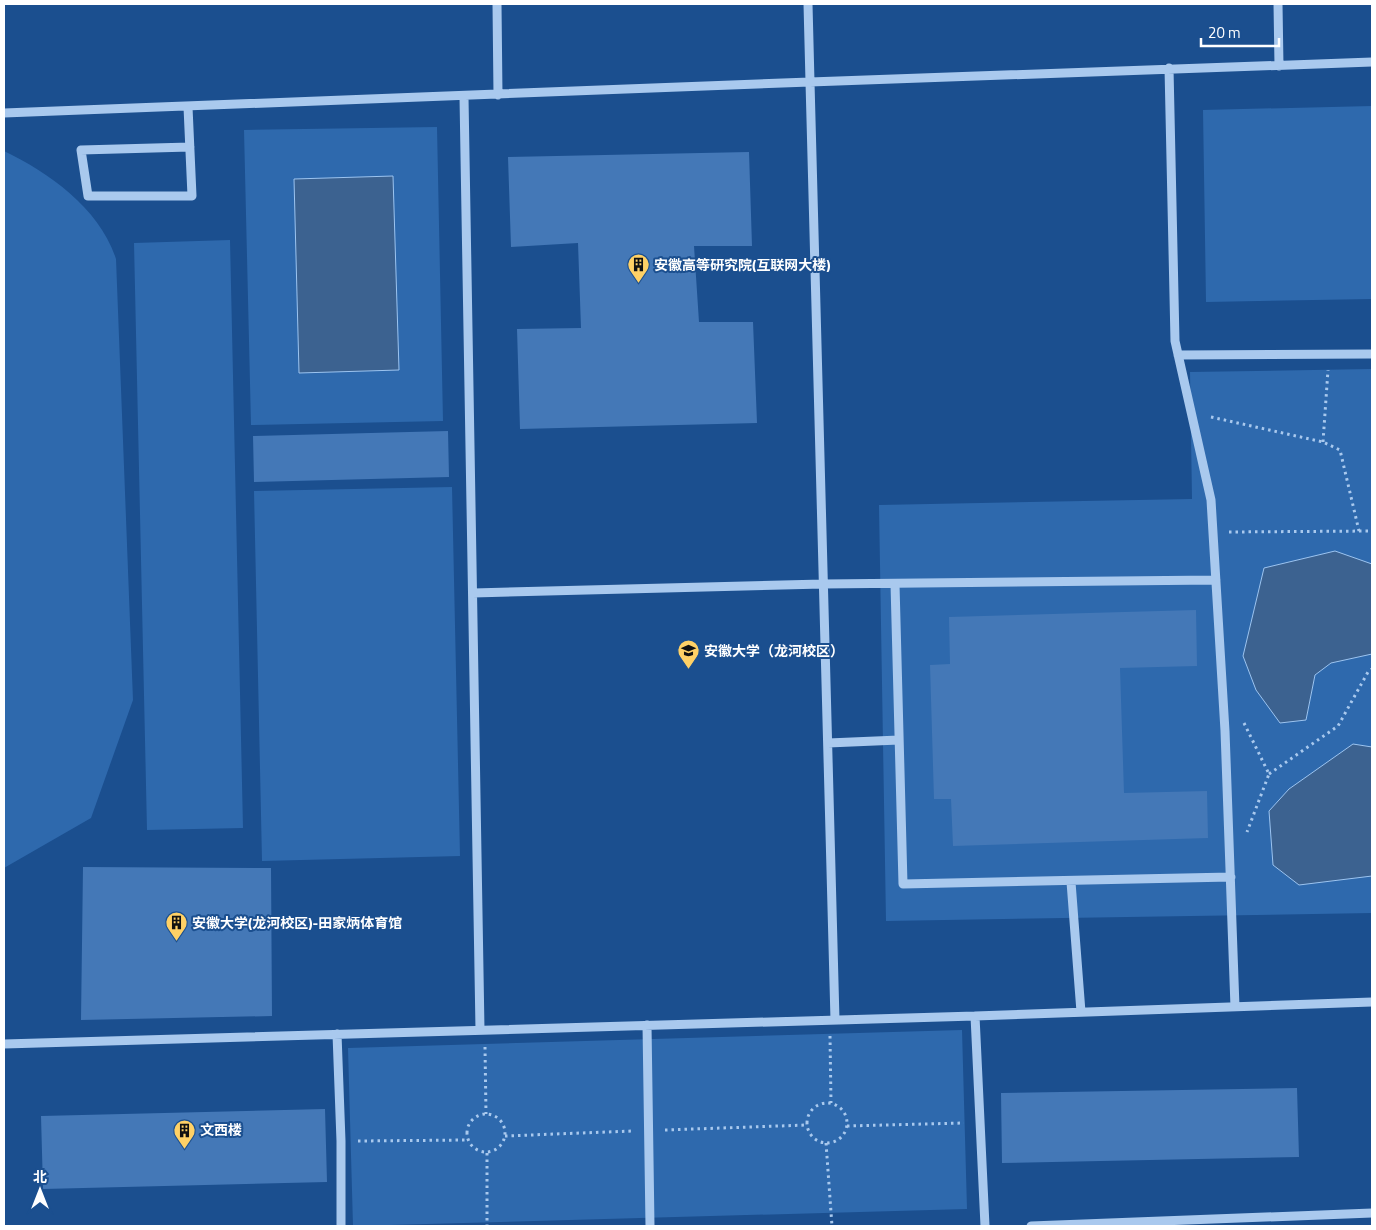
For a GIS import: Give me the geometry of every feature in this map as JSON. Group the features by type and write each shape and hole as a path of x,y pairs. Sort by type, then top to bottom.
{"lane":[{"path":"498,4 498,95"},
{"path":"808,4 828,743 832,1020"},
{"path":"1278,4 1279,66"},
{"path":"4,113 464,97 1170,68 1372,62"},
{"path":"1170,68 1175,341 1211,500 1231,877 1235,1007"},
{"path":"464,97 483,1030"},
{"path":"188,107 190,147 192,196 88,196 81,150 190,147"},
{"path":"1178,356 1372,354"},
{"path":"473,593 823,584 1216,580"},
{"path":"895,584 903,884 1070,882 1231,877"},
{"path":"828,743 899,740"},
{"path":"1070,882 1081,1012"},
{"path":"4,1044 975,1016 1372,1002"},
{"path":"975,1016 985,1226"},
{"path":"647,1025 650,1226"},
{"path":"337,1034 341,1141 341,1226"},
{"path":"1031,1226 1372,1213"}],"path":[{"path":"1323,442 1330,355"},
{"path":"1191,412 1323,442 1340,450 1358,531"},
{"path":"1213,532 1372,531"},
{"path":"1244,840 1269,774 1338,726 1368,672 1372,669"},
{"path":"1239,714 1269,774"},
{"path":"831,1103 832,1020"},
{"path":"483,1030 486,1114"},
{"path":"825,1103 831,1103 845,1114 847,1126 842,1136 837,1140 826,1143 811,1136 807,1125 810,1113 814,1108 825,1103"},
{"path":"486,1114 498,1118 502,1124 505,1136 499,1148 487,1153 475,1149 468,1140 467,1128 474,1118 486,1114"},
{"path":"847,1126 980,1123"},
{"path":"505,1136 807,1125"},
{"path":"341,1141 468,1140"},
{"path":"826,1143 832,1226"},
{"path":"487,1153 487,1226"}],"shaded area":[{"path":"1372,106 1372,299 1206,302 1203,110"},
{"path":"437,127 443,421 251,425 244,130"},
{"path":"4,151 39,170 71,194 98,224 116,259 133,700 91,818 4,868"},
{"path":"393,176 399,370 299,373 294,179"},
{"path":"230,240 243,828 147,830 134,243"},
{"path":"1372,369 1372,913 886,921 879,505 1192,499 1190,372"},
{"path":"452,487 460,856 262,861 254,491"},
{"path":"1335,551 1372,564 1372,654 1331,663 1315,675 1306,720 1280,723 1256,690 1243,656 1264,568"},
{"path":"1353,744 1372,747 1372,876 1299,885 1273,865 1269,811 1289,789"},
{"path":"962,1030 967,1209 353,1226 348,1048"}],"building":[{"name":"安徽高等研究院(互联网大楼)","path":"749,152 752,246 694,246 699,322 753,322 757,423 520,429 517,329 581,328 578,243 511,247 508,157"},
{"path":"448,431 449,477 254,482 253,436"},
{"path":"1196,610 1197,666 1120,668 1124,793 1207,791 1208,838 953,846 951,799 934,799 930,665 950,664 949,617"},
{"name":"安徽大学(龙河校区)-田家炳体育馆","path":"83,867 271,868 272,1016 81,1020"},
{"path":"1297,1088 1299,1157 1002,1163 1001,1093"},
{"name":"文西楼","path":"325,1109 327,1182 43,1189 41,1116"}],"place":[{"name":"安徽高等研究院(互联网大楼)","path":"638,284"},
{"name":"安徽大学（龙河校区）","path":"688,670"},
{"name":"安徽大学(龙河校区)-田家炳体育馆","path":"176,942"},
{"name":"文西楼","path":"184,1149"}]}
